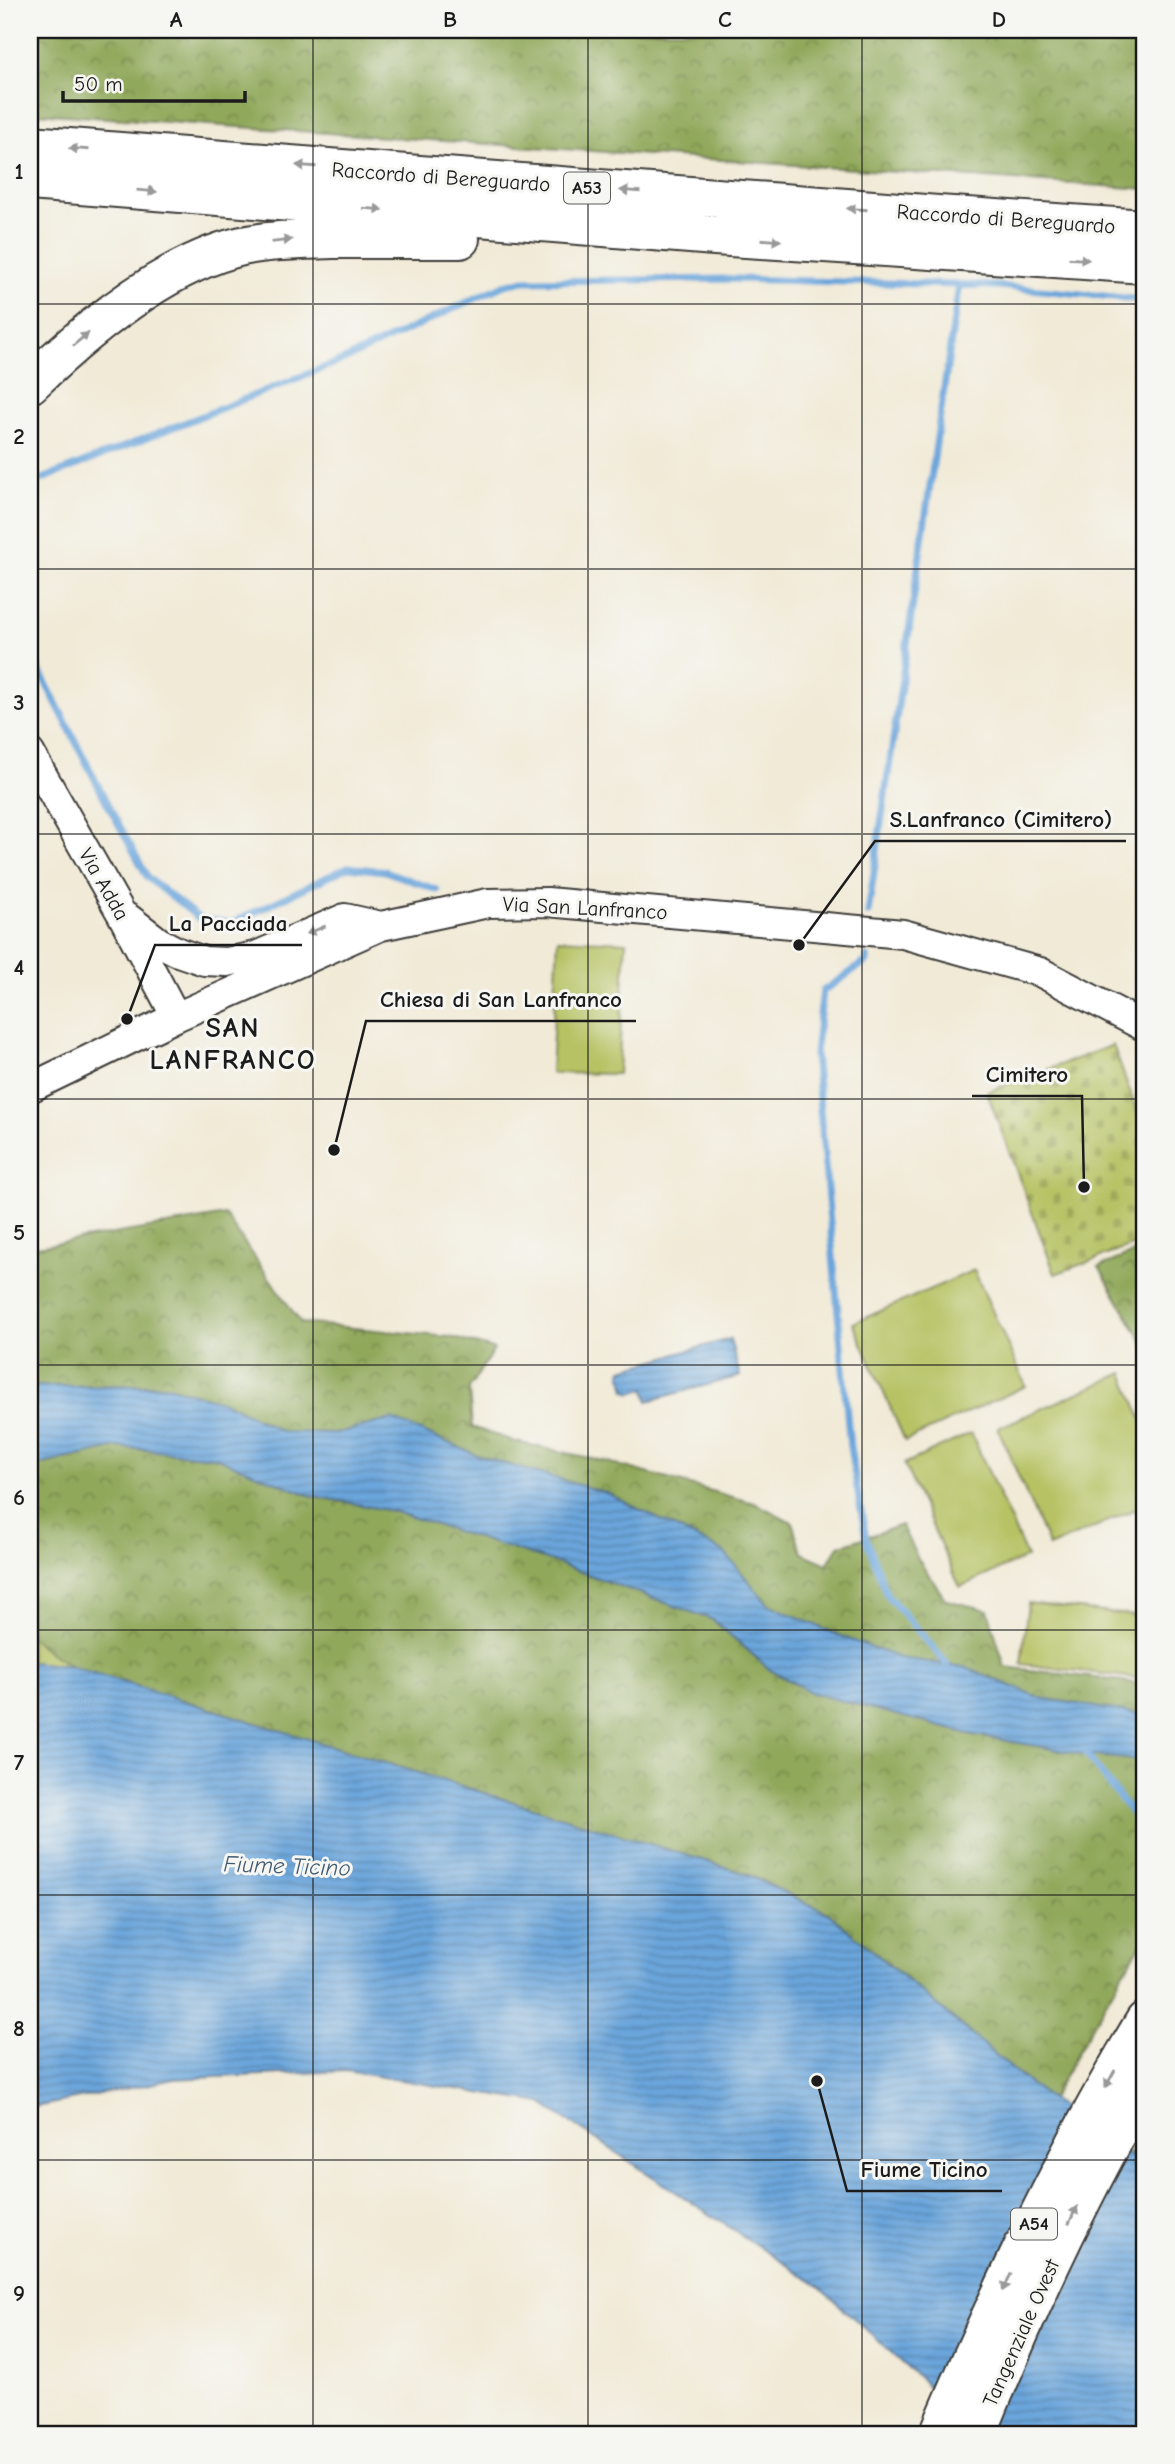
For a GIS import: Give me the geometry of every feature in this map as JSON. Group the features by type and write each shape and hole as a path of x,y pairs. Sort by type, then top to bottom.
{"highway":[{"name":"Raccordo di Bereguardo","path":"30,145 1145,229"},
{"name":"Raccordo di Bereguardo","path":"30,181 715,236 1145,264"},
{"path":"30,384 113,312 147,289 186,267 241,246 291,240 715,236"},
{"name":"Tangenziale Ovest","path":"939,2434 975,2348 1060,2170 1145,2021"},
{"name":"Tangenziale Ovest","path":"977,2434 1008,2357 1078,2205 1145,2084"}],"street":[{"name":"Via Adda","path":"32,763 121,913 176,1017"},
{"name":"Via San Lanfranco","path":"30,1088 176,1017 380,926 488,903 547,902 903,934 1040,971 1145,1027"},
{"path":"121,913 159,942 204,961 227,962 256,956 345,918 380,926"}],"green space":[{"path":"30,30 1145,30 1145,189 35,113 30,112"},
{"path":"558,939 626,942 618,1074 551,1073"},
{"path":"1113,1045 1145,1133 1145,1241 1055,1274 987,1092"},
{"path":"225,1215 301,1323 450,1337 494,1349 469,1389 472,1427 516,1442 604,1461 757,1504 792,1522 802,1553 827,1564 839,1546 901,1525 918,1559 946,1600 988,1610 1005,1667 1145,1684 1145,1939 1051,2099 828,1913 744,1873 71,1666 30,1636 30,1248"},
{"path":"1145,1248 1145,1346 1099,1267"},
{"path":"974,1270 1026,1386 905,1441 853,1323"},
{"path":"1123,1373 1145,1426 1145,1505 1049,1547 998,1428"},
{"path":"971,1433 1027,1557 960,1587 904,1464"},
{"path":"1028,1603 1145,1617 1145,1679 1021,1664"},
{"path":"30,1636 49,1652 71,1666 30,1662"},
{"path":"1145,2127 1145,2166 1129,2155"}],"water":[{"path":"730,1339 740,1376 648,1401 645,1389 631,1393 625,1390 622,1369"},
{"path":"164,1385 225,1402 283,1432 337,1433 392,1419 482,1457 607,1493 724,1552 768,1604 838,1635 900,1658 964,1667 1041,1698 1145,1715 1145,1761 1086,1755 969,1734 812,1693 770,1670 713,1620 559,1564 392,1511 309,1495 215,1457 117,1447 30,1467 30,1386"},
{"path":"30,1662 71,1666 744,1873 828,1913 1031,2085 1145,2166 1145,2434 980,2434 820,2287 541,2103 346,2071 174,2079 30,2108"}],"waterway":[{"path":"30,484 348,358 504,285 523,281 736,279 998,286 1145,300"},
{"path":"868,913 959,285"},
{"path":"30,652 148,878 200,919 232,923 348,867 385,871 437,890"},
{"path":"867,957 867,961 823,991 815,1053 850,1447 866,1538 887,1595 947,1664"},
{"path":"1087,1755 1135,1818 1145,1844"}],"place":[{"name":"S.Lanfranco (Cimitero)","path":"799,945"},
{"name":"La Pacciada","path":"127,1019"},
{"name":"Chiesa di San Lanfranco","path":"334,1150"},
{"name":"Cimitero","path":"1084,1187"},
{"name":"Fiume Ticino","path":"817,2081"}],"district":[{"name":"SAN LANFRANCO","path":"233,1044"}]}
